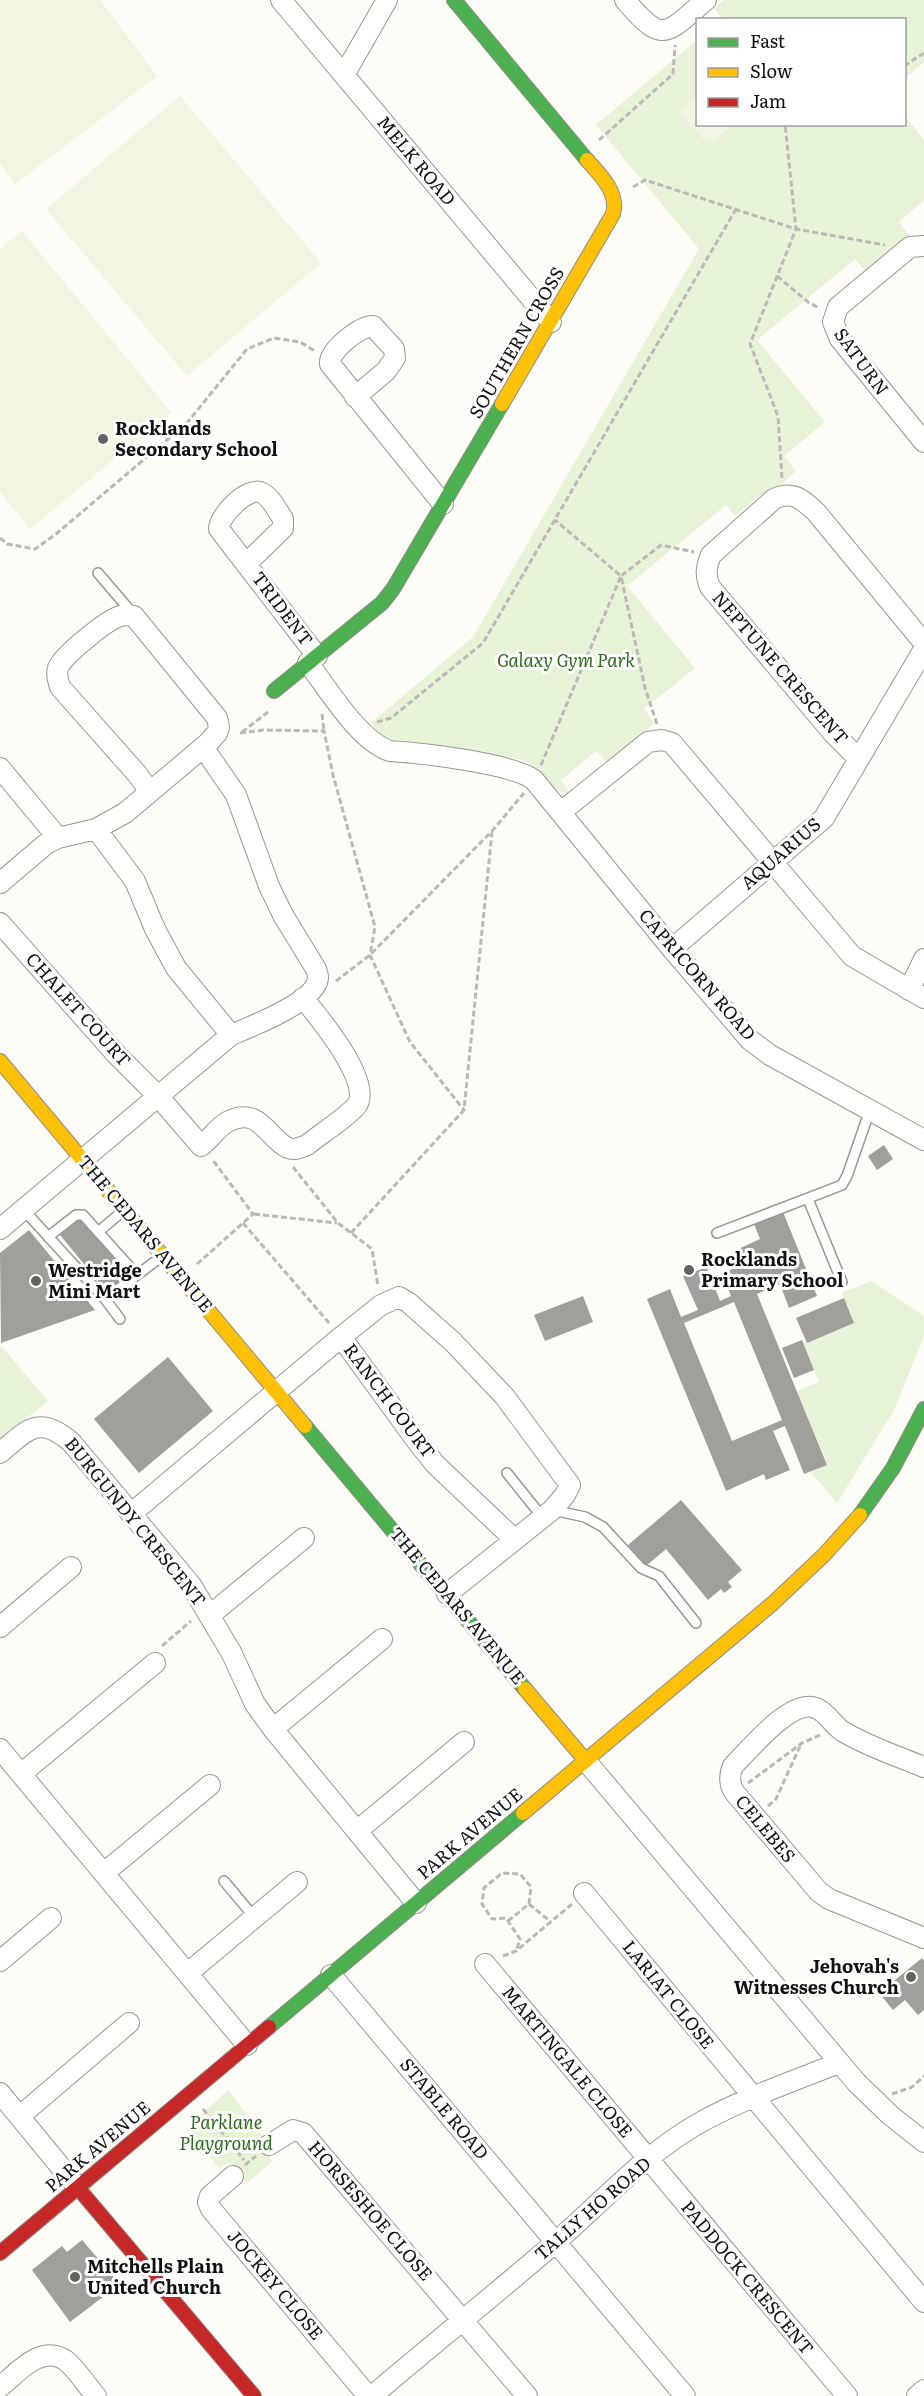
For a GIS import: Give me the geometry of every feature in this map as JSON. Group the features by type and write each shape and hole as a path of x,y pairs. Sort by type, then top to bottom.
{"street":[{"name":"MELK ROAD","path":"281,0 551,322"},
{"path":"344,75 387,0"},
{"path":"454,0 583,154 607,184 615,199"},
{"path":"625,0 649,27 661,31 676,25 706,0"},
{"name":"SOUTHERN CROSS","path":"274,691 389,595 611,218 615,199"},
{"name":"SATURN","path":"916,248 838,307 833,317 834,328 840,339 924,442"},
{"path":"355,397 393,363 396,354 378,329 368,326 334,351 329,359 333,369 355,397 443,504"},
{"path":"711,555 774,499 783,494 791,494 800,498 816,512 924,643"},
{"name":"NEPTUNE CRESCENT","path":"711,555 706,568 706,577 710,587 833,733 859,759"},
{"name":"TRIDENT","path":"247,563 313,660"},
{"path":"0,883 46,844 57,838 96,829 125,813 150,792 203,747 217,733 219,728 217,718 134,616 122,615 111,620 65,658 59,666 57,675 60,687 138,775 150,792"},
{"name":"AQUARIUS","path":"672,949 824,818 924,649"},
{"name":"CAPRICORN ROAD","path":"313,660 358,728 379,748 390,752 499,766 526,774 534,780 672,949 750,1040 770,1055 924,1140"},
{"path":"561,812 648,742 662,740 672,743 852,956 917,994 924,959"},
{"path":"0,1229 231,1035 274,1017 303,998 316,985 318,978 316,969 283,915 269,886 236,795 203,747"},
{"path":"0,768 57,838"},
{"path":"96,829 135,881 154,929 176,968 231,1035"},
{"name":"CHALET COURT","path":"0,923 116,1054 158,1096 202,1146"},
{"path":"202,1146 218,1128 230,1120 244,1117 261,1124 288,1148 297,1149 306,1145 356,1106 361,1096 360,1086 339,1044 303,998"},
{"name":"THE CEDARS AVENUE","path":"0,1061 840,2063 874,2100 924,2142"},
{"path":"132,1513 341,1337 381,1305 399,1297 409,1303 460,1349 505,1397 569,1482 570,1488 547,1514 447,1594"},
{"name":"RANCH COURT","path":"341,1337 430,1457 514,1539"},
{"name":"PARK AVENUE","path":"0,2253 772,1604 831,1546 871,1502 891,1471 924,1408"},
{"name":"BURGUNDY CRESCENT","path":"0,1453 24,1432 38,1426 57,1430 71,1442 191,1585 208,1612 255,1704 416,1903"},
{"path":"208,1612 304,1538"},
{"path":"0,1627 70,1567"},
{"path":"273,1729 382,1639"},
{"path":"21,1774 155,1663"},
{"name":"CELEBES","path":"924,1767 860,1741 840,1730 822,1711 814,1707 800,1707 791,1711 733,1766 730,1784 755,1817 824,1896 924,1938"},
{"path":"357,1831 464,1742"},
{"path":"0,1749 247,2046"},
{"path":"104,1873 210,1785"},
{"path":"188,1973 297,1882"},
{"name":"LARIAT CLOSE","path":"584,1893 752,2097"},
{"path":"0,1961 51,1918"},
{"name":"MARTINGALE CLOSE","path":"485,1964 648,2160"},
{"name":"STABLE ROAD","path":"332,1975 685,2396"},
{"path":"20,2116 129,2023"},
{"name":"TALLY HO ROAD","path":"370,2396 556,2242 648,2160 701,2122 752,2097 840,2063"},
{"path":"0,2093 254,2396"},
{"path":"752,2097 924,2302"},
{"name":"HORSESHOE CLOSE","path":"269,2145 293,2130 303,2133 528,2396"},
{"name":"PADDOCK CRESCENT","path":"648,2160 847,2396"},
{"name":"JOCKEY CLOSE","path":"240,2170 210,2196 208,2202 211,2209 370,2396"},
{"path":"0,2387 32,2360 51,2355 65,2360 96,2396"},
{"path":"916,2396 924,2390"}],"lane":[{"path":"98,573 134,616"},
{"path":"717,1233 842,1185 846,1180 870,1110"},
{"path":"808,1199 842,1282"},
{"path":"23,1209 105,1299 120,1319"},
{"path":"98,1232 124,1210"},
{"path":"48,1236 78,1214 83,1215 137,1275"},
{"path":"105,1299 163,1255"},
{"path":"507,1473 547,1514 585,1517 595,1521 644,1570 659,1576 696,1623"},
{"path":"224,1881 255,1918"}],"path":[{"path":"583,154 673,74 676,25"},
{"path":"906,65 924,53"},
{"path":"783,494 778,416 750,344 795,229 785,126"},
{"path":"615,199 645,180 795,229 916,248"},
{"path":"358,728 391,718 483,643 736,209"},
{"path":"777,276 808,302 833,317"},
{"path":"0,538 7,544 35,549 56,534 187,423 247,349 274,338 300,342 329,359"},
{"path":"555,520 621,576 645,688 662,740"},
{"path":"318,978 331,985 370,955 493,830 534,780 621,576 661,545 711,555"},
{"path":"240,733 263,730 324,731 333,775 375,927 370,955 410,1042 464,1110"},
{"path":"351,1233 464,1110 493,830"},
{"path":"202,1146 253,1214 338,1223"},
{"path":"288,1148 293,1169 338,1223 372,1248 381,1305"},
{"path":"190,1270 253,1214"},
{"path":"243,1223 341,1337"},
{"path":"155,1663 157,1650 208,1612"},
{"path":"735,1793 802,1743 830,1731 840,1730"},
{"path":"755,1817 776,1799 802,1743"},
{"path":"508,1921 529,1904 531,1887 520,1874 502,1873 484,1888 482,1904 492,1919 506,1917 508,1921 520,1939 516,1951"},
{"path":"485,1964 516,1951 584,1893"},
{"path":"529,1904 551,1922"},
{"path":"874,2100 912,2087 924,2076"},
{"path":"203,2109 240,2170 269,2145"}],"green space":[{"path":"0,0 100,0 157,76 15,184 0,164"},
{"path":"724,0 924,0 924,62 906,77 906,18 722,18 714,8"},
{"name":"Galaxy Gym Park","path":"696,41 696,126 906,126 906,117 924,140 924,200 899,222 911,237 895,245 865,270 855,259 757,340 825,422 784,456 796,471 783,483 758,497 735,516 726,505 627,586 695,668 644,709 655,723 606,762 596,751 561,780 570,792 564,793 552,787 529,763 523,760 389,738 382,735 371,723 473,637 699,249 596,125"},
{"path":"180,96 321,263 187,376 46,209"},
{"path":"696,96 696,126 732,126 708,145 679,111"},
{"path":"22,231 171,412 30,529 0,492 0,249"},
{"path":"871,1281 924,1316 924,1336 894,1410 837,1503 811,1472 827,1464 797,1391 819,1382 803,1344 854,1323 842,1293"},
{"path":"2,1347 48,1401 0,1440 0,1348"},
{"name":"Parklane Playground","path":"228,2090 262,2135 272,2162 247,2183 228,2162 219,2168 186,2129"}],"building":[{"path":"884,1145 893,1159 877,1170 868,1156"},
{"path":"783,1212 817,1296 789,1308 780,1284 757,1294 827,1465 804,1474 785,1426 773,1431 790,1470 766,1480 764,1474 726,1491 647,1299 670,1289 681,1317 698,1310 683,1276 707,1267 720,1301 731,1296 722,1273 743,1265 742,1262 739,1263 734,1251 760,1239 754,1224","holes":["734,1302 782,1420 732,1441 684,1323"]},
{"path":"81,1218 128,1275 108,1293 60,1235"},
{"name":"Westridge Mini Mart","path":"29,1230 95,1310 1,1343 0,1253"},
{"path":"583,1296 593,1322 545,1341 534,1315"},
{"path":"844,1298 854,1323 807,1343 796,1318"},
{"path":"802,1340 814,1370 794,1378 782,1348"},
{"path":"168,1357 213,1411 139,1473 94,1419"},
{"path":"681,1500 742,1570 728,1582 732,1587 724,1593 721,1589 708,1600 666,1549 646,1566 628,1545"},
{"name":"Jehovah's Witnesses Church","path":"922,1958 924,1961 924,2010 918,2015 905,2000 893,2010 879,1993"},
{"name":"Mitchells Plain United Church","path":"82,2240 120,2284 70,2322 32,2270 62,2246 67,2252"}],"traffic: fast":[{"path":"454,0 587,160"},
{"path":"274,691 382,603 393,589 502,404"},
{"path":"860,1515 893,1468 924,1409"},
{"path":"305,1426 525,1689"},
{"path":"269,2027 523,1813"}],"traffic: slow":[{"path":"502,404 613,214 611,191 587,160"},
{"path":"0,1061 305,1426"},
{"path":"523,1813 772,1604 824,1555 860,1515"},
{"path":"525,1689 586,1761"}],"traffic: jam":[{"path":"0,2253 269,2027"},
{"path":"78,2188 254,2396"}],"place":[{"name":"Rocklands Secondary School","path":"103,439"},
{"name":"Rocklands Primary School","path":"689,1270"},
{"name":"Westridge Mini Mart","path":"36,1281"},
{"name":"Jehovah's Witnesses Church","path":"911,1977"},
{"name":"Mitchells Plain United Church","path":"75,2277"}]}
